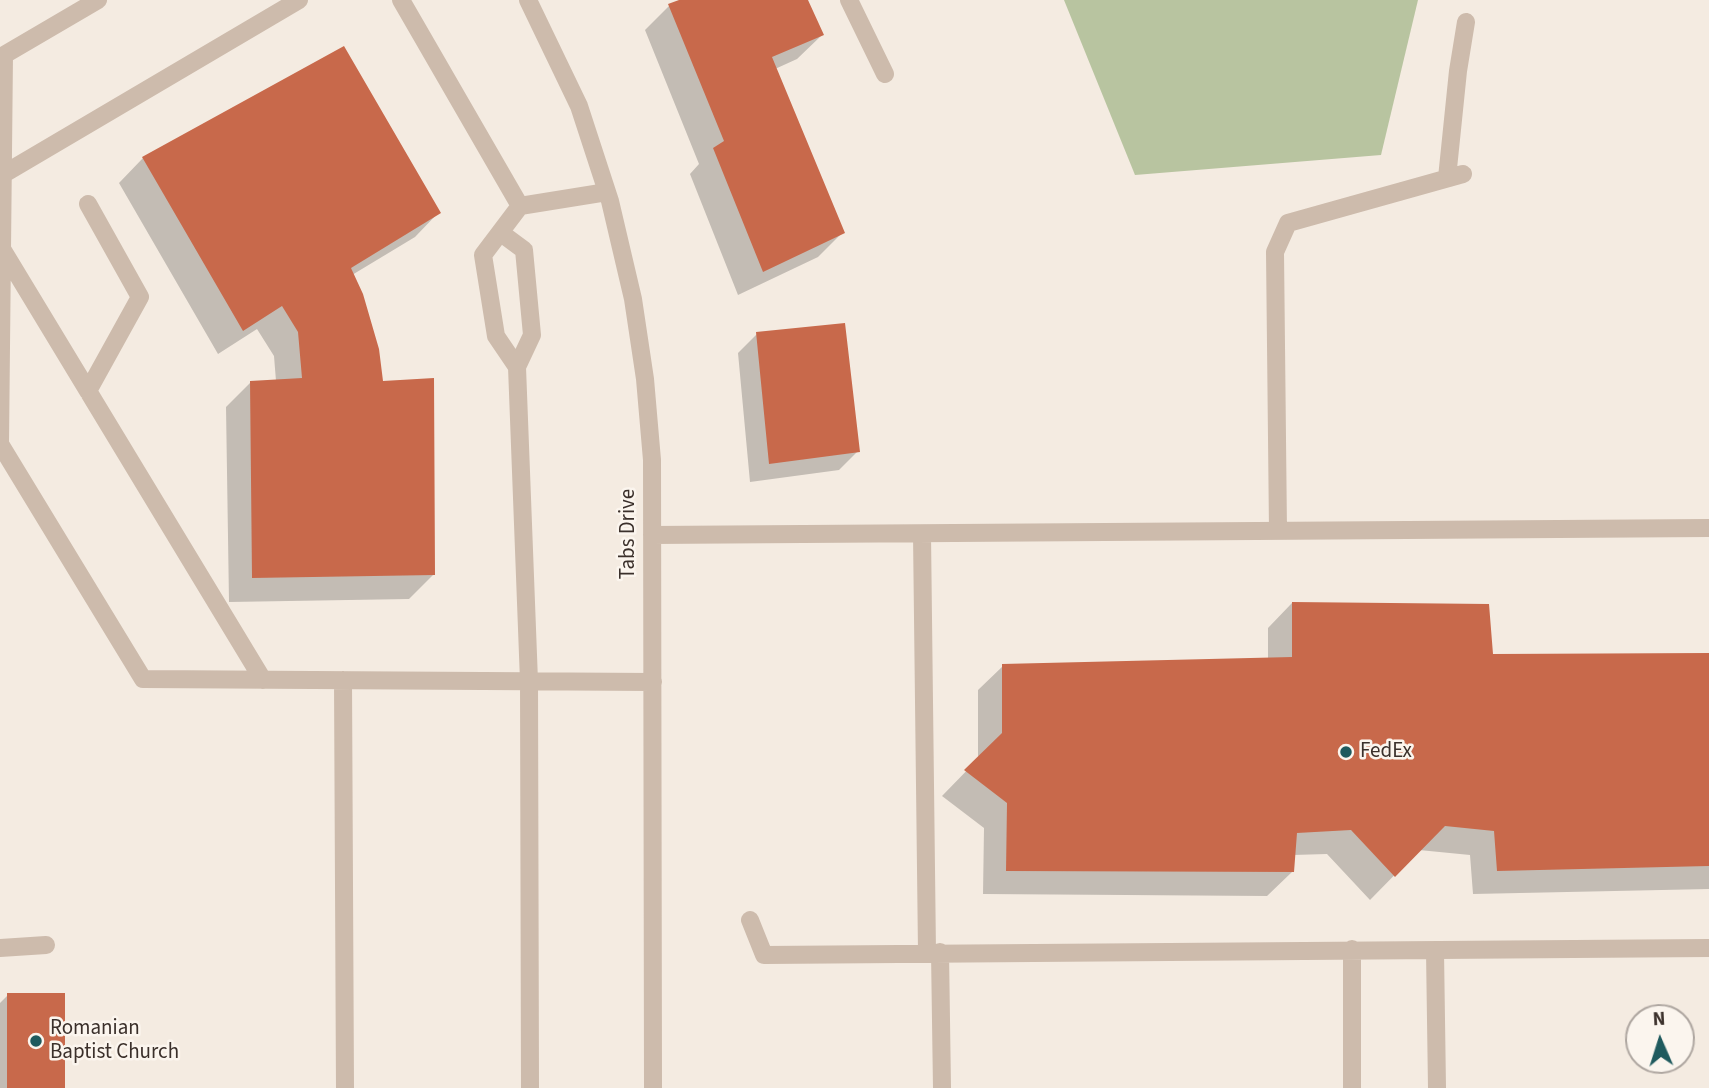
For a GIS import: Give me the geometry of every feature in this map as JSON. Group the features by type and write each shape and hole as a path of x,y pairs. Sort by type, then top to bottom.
{"street":[{"path":"98,0 4,55 1,444 143,679 653,682"},
{"path":"2,175 299,0"},
{"path":"401,0 520,206"},
{"name":"Tabs Drive","path":"528,0 579,106 607,192 633,299 645,379 652,460 653,1088"},
{"path":"849,0 885,74"},
{"path":"1278,531 1275,252 1288,223 1455,176 1458,71 1466,22"},
{"path":"517,367 496,336 483,255 520,206 607,192"},
{"path":"88,204 141,297 88,391"},
{"path":"501,233 524,250 532,335 517,367 529,681 530,1088"},
{"path":"2,249 263,680"},
{"path":"652,535 1709,528"},
{"path":"922,534 933,952 942,1088"},
{"path":"343,680 345,1088"},
{"path":"750,920 764,955 1709,948"},
{"path":"0,948 46,945"},
{"path":"1352,949 1352,1088"},
{"path":"1435,951 1437,1088"}],"green space":[{"path":"1064,0 1418,0 1381,155 1135,175"}],"building":[{"path":"679,0 808,0 824,35 772,57 845,233 763,272 713,148 724,141 668,4"},
{"path":"344,46 441,213 351,268 363,294 379,349 383,381 434,378 435,575 252,578 250,381 302,378 298,332 282,306 243,331 142,157"},
{"path":"845,323 860,452 769,464 756,332"},
{"name":"FedEx","path":"1292,602 1489,604 1493,654 1709,653 1709,866 1497,871 1494,831 1445,826 1395,877 1351,830 1297,833 1294,872 1006,871 1007,803 964,770 1002,733 1002,664 1292,657"},
{"name":"Romanian Baptist Church","path":"7,993 65,993 65,1088 7,1088"}],"place":[{"name":"FedEx","path":"1346,752"},
{"name":"Romanian Baptist Church","path":"36,1041"}]}
